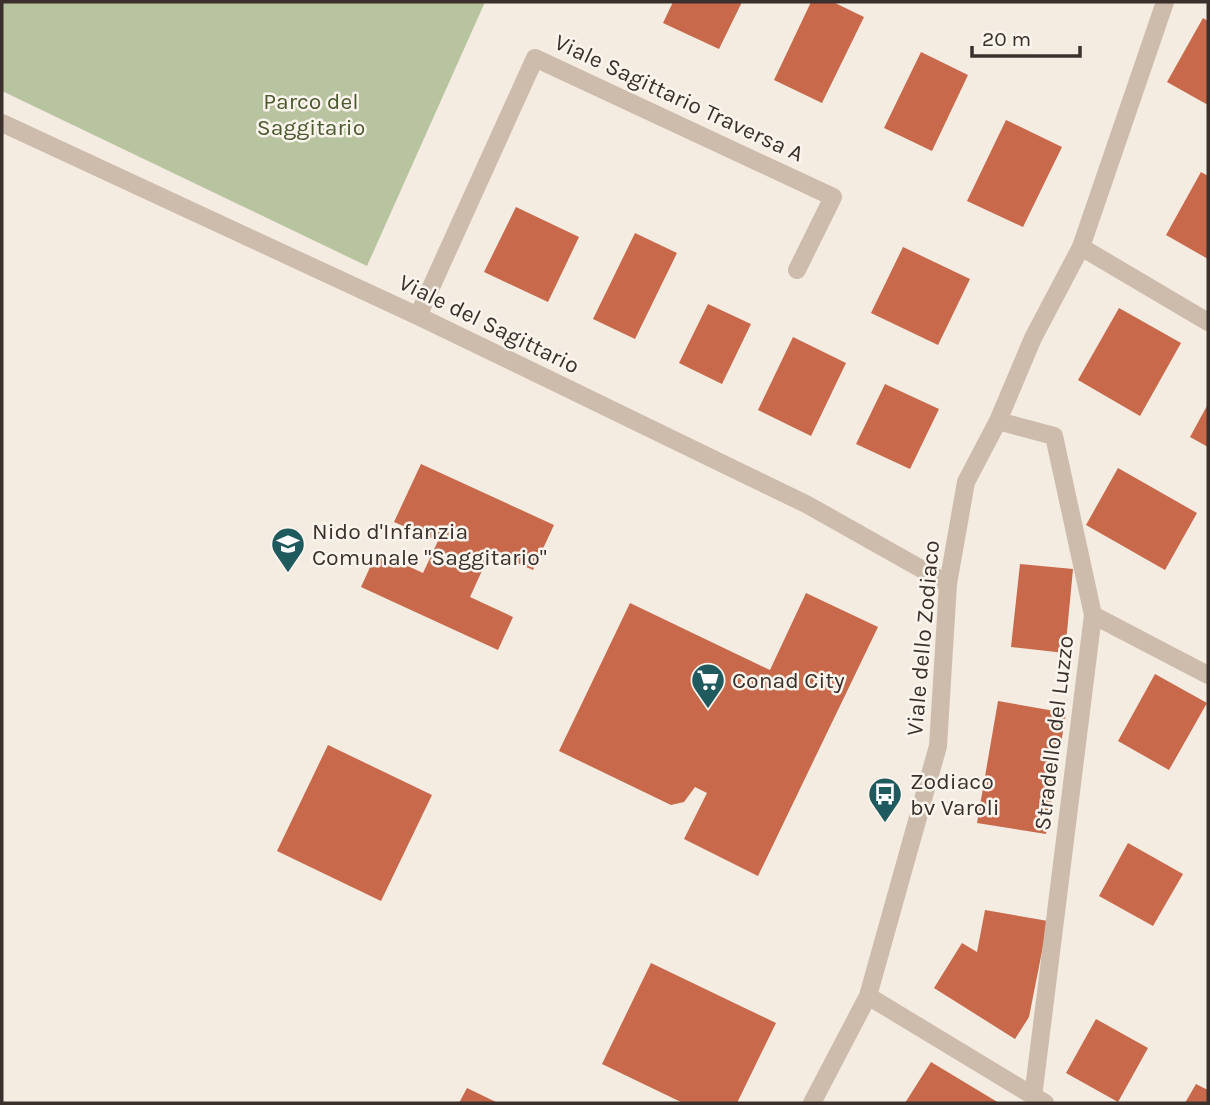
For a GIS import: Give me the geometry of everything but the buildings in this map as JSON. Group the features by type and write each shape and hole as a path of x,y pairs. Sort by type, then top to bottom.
{"street":[{"path":"1165,2 1081,247 1208,322"},
{"name":"Viale Sagittario Traversa A","path":"418,316 535,58 833,197 797,270"},
{"name":"Viale del Sagittario","path":"3,128 418,316 806,504 948,583"},
{"name":"Viale dello Zodiaco","path":"811,1103 868,996 938,746 948,583 966,482 998,421 1033,338 1081,247"},
{"name":"Stradello del Luzzo","path":"998,421 1054,436 1093,615 1039,1100"},
{"path":"1093,615 1208,676"},
{"path":"868,996 1039,1100"}],"green space":[{"name":"Parco del Saggitario","path":"2,2 485,2 367,266 2,91"}],"place":[{"name":"Nido d'Infanzia Comunale \"Saggitario\"","path":"288,574"},
{"name":"Conad City","path":"708,710"},
{"name":"Zodiaco bv Varoli","path":"885,824"}]}
